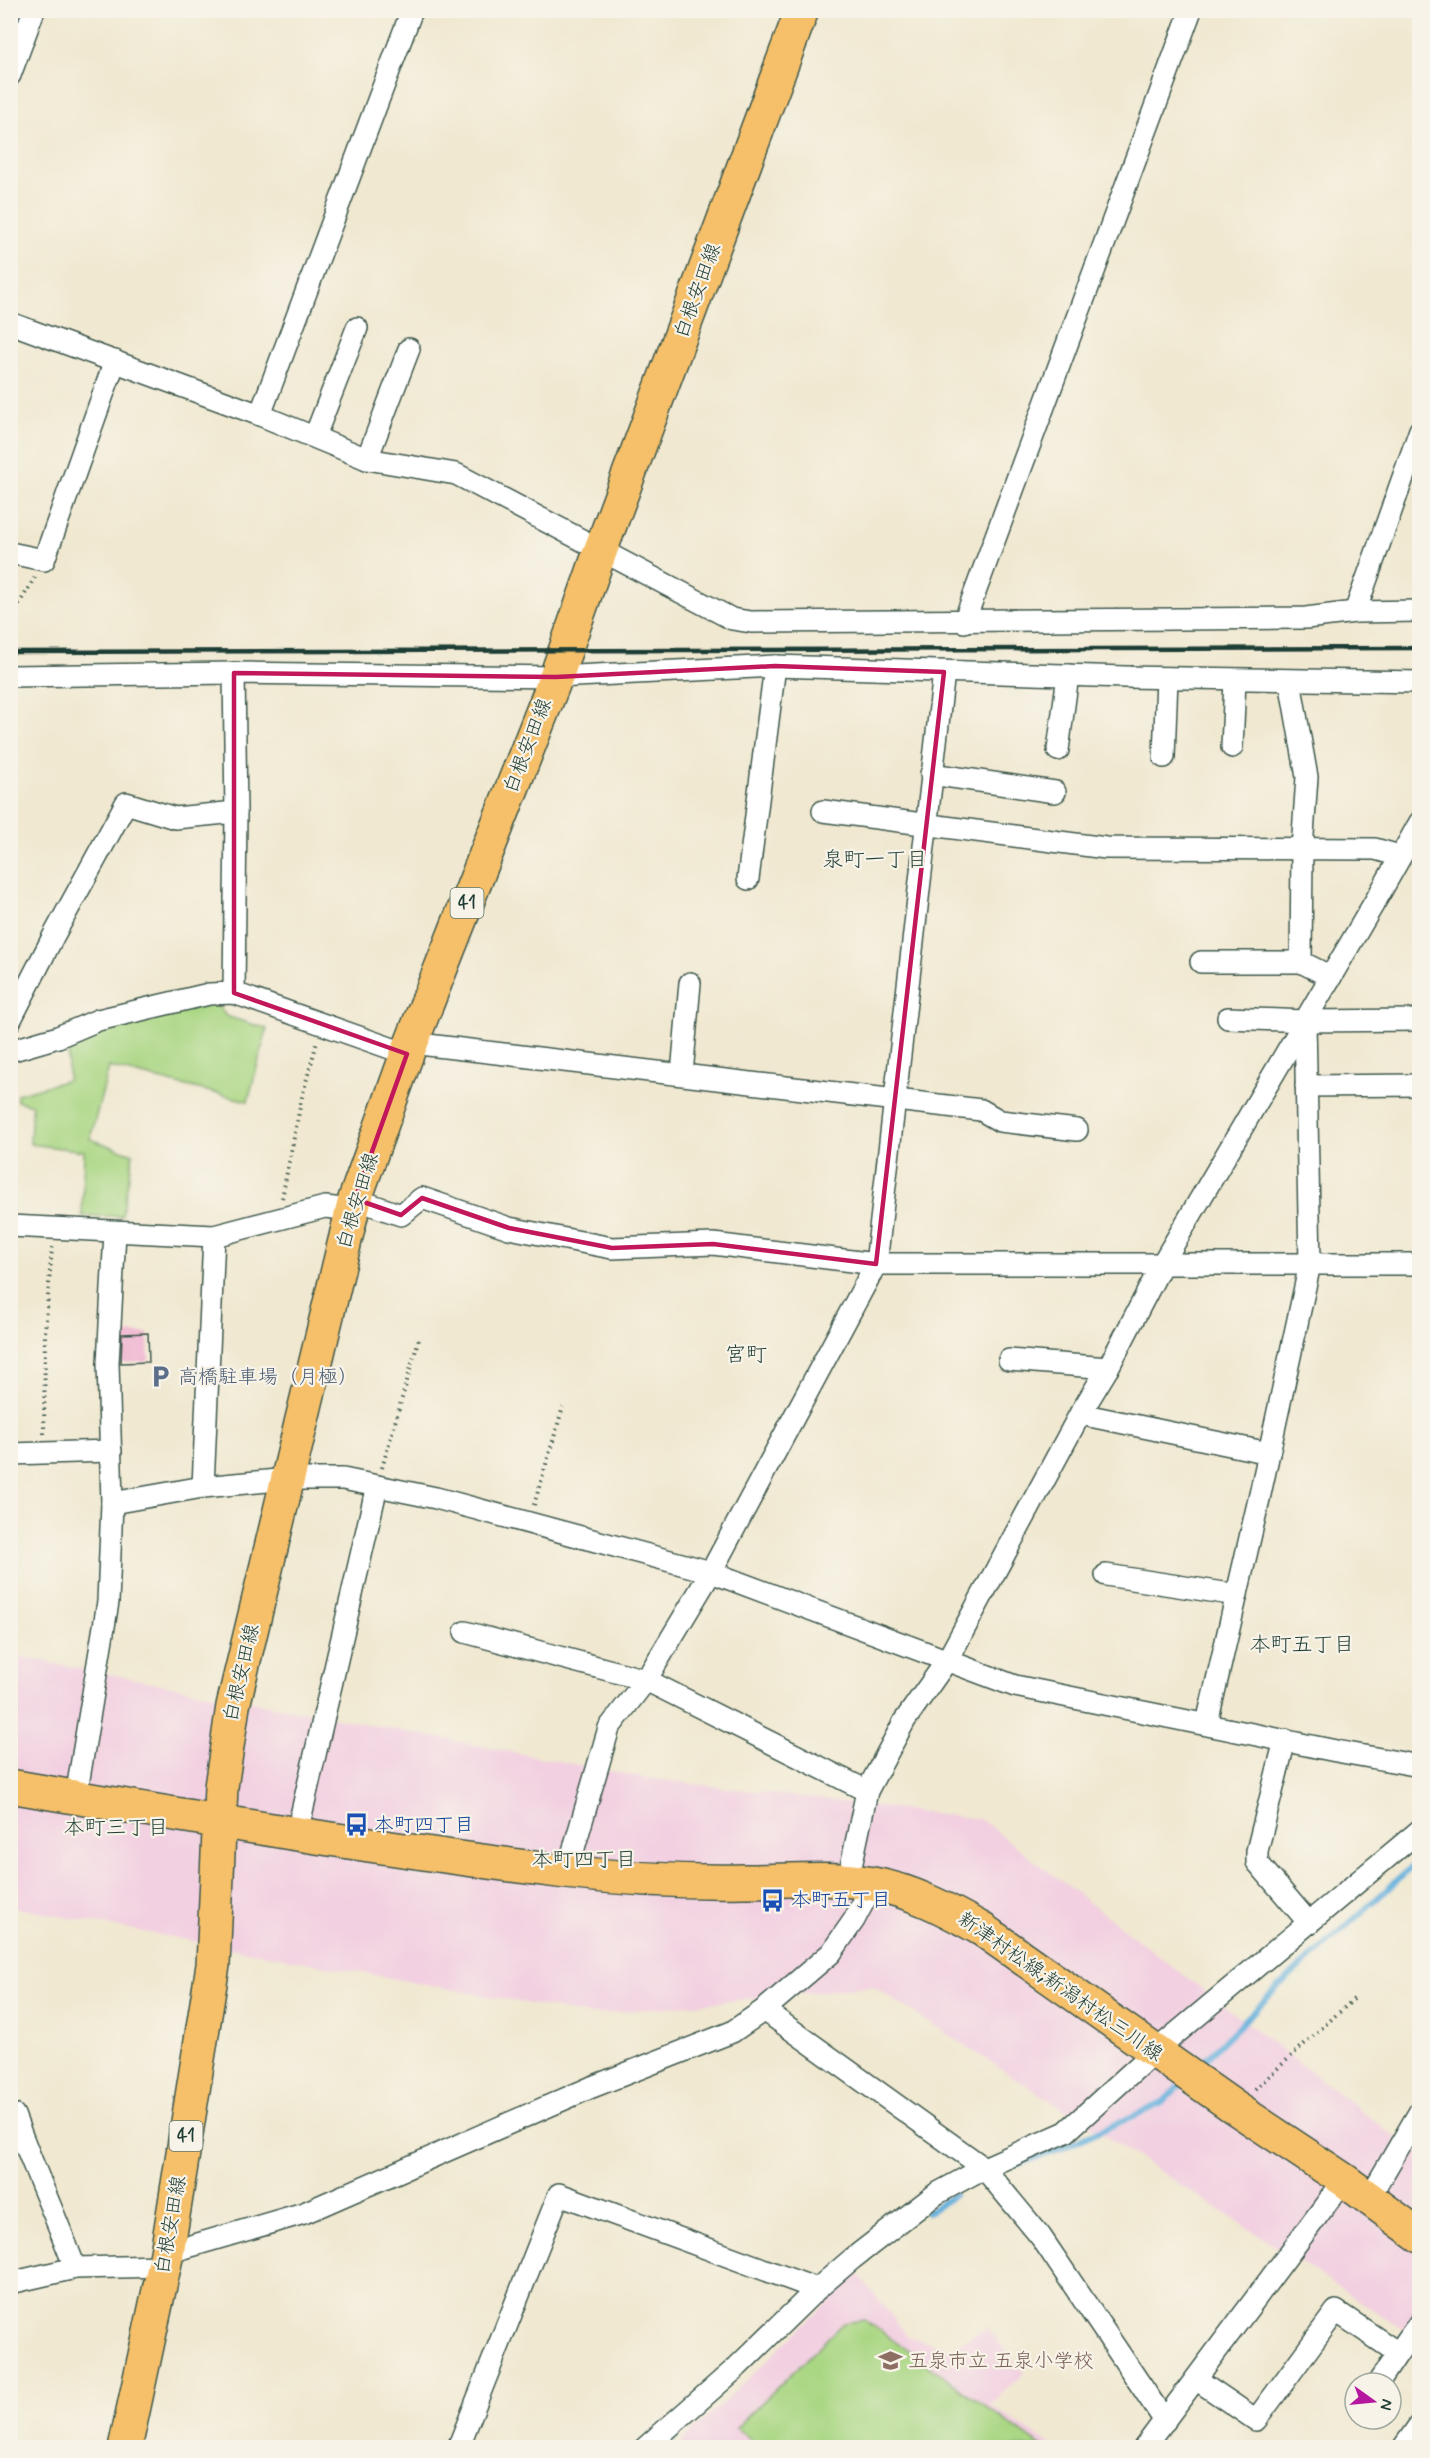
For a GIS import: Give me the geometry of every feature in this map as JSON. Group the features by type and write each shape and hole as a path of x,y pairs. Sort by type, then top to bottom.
{"main road":[{"name":"白根安田線","path":"126,2447 166,2259 213,1965 221,1787 233,1706 354,1204 409,1048 556,677 601,549 802,10"},
{"name":"新津村松線;新潟村松三川線","path":"10,1785 407,1851 567,1872 662,1880 860,1882 902,1890 944,1908 983,1930 1154,2052 1344,2180 1419,2236"}],"street":[{"path":"10,75 34,10"},
{"path":"260,415 412,10"},
{"path":"964,622 1191,10"},
{"path":"10,323 260,415 367,459 456,474 732,619 751,622 964,622 1306,618 1355,612 1419,611"},
{"path":"315,436 357,328"},
{"path":"367,459 409,349"},
{"path":"10,553 44,560 115,361"},
{"path":"1355,612 1419,430"},
{"path":"748,879 775,666"},
{"path":"10,676 234,672 556,677 775,666 1235,680 1419,682"},
{"path":"234,672 236,812 234,993"},
{"path":"567,1872 609,1728 646,1680 711,1572 876,1264 944,672"},
{"path":"1058,750 1068,675"},
{"path":"1164,757 1167,678"},
{"path":"1232,747 1235,680"},
{"path":"1290,681 1307,777 1302,849 1301,962"},
{"path":"931,774 1055,792"},
{"path":"10,1021 126,803 175,818 236,812"},
{"path":"823,811 1106,848 1375,849 1400,856"},
{"path":"10,2283 75,2268 166,2259 304,2213 592,2087 732,2032 764,2010 831,1953 854,1920 860,1882 867,1791 905,1720 948,1659 1080,1414 1108,1368 1162,1264 1331,977 1419,822"},
{"path":"1201,962 1301,962 1331,977"},
{"path":"682,1074 690,983"},
{"path":"10,1051 58,1037 98,1020 209,993 234,993 322,1023 409,1048 682,1074 981,1110 1000,1121 1077,1130"},
{"path":"1228,1018 1305,1021 1419,1020"},
{"path":"1207,1724 1310,1264 1305,1021"},
{"path":"1306,1086 1419,1085"},
{"path":"10,1226 214,1236 325,1207 354,1204 401,1215 422,1198 509,1228 612,1248 713,1244 876,1264 1419,1264"},
{"path":"76,1797 108,1602 112,1503 108,1363 115,1232"},
{"path":"203,1487 214,1236"},
{"path":"1010,1360 1108,1368"},
{"path":"1080,1414 1269,1453"},
{"path":"10,1454 111,1451"},
{"path":"112,1503 203,1487 288,1479 343,1479 436,1498 711,1572 1015,1686 1419,1766"},
{"path":"297,1833 377,1486"},
{"path":"1106,1575 1237,1595"},
{"path":"465,1632 646,1680 867,1791"},
{"path":"1285,1740 1257,1851 1257,1862 1309,1923"},
{"path":"645,2448 735,2369 817,2289 852,2259 936,2194 984,2168 1066,2132 1154,2052 1419,1830"},
{"path":"764,2010 984,2168 1041,2237 1165,2421"},
{"path":"1368,2200 1419,2111"},
{"path":"10,2115 14,2115 34,2171 75,2268"},
{"path":"1143,2448 1344,2180"},
{"path":"458,2448 559,2194 817,2289"},
{"path":"1196,2379 1256,2420 1336,2311 1398,2354"},
{"path":"1386,2371 1419,2322"},
{"path":"1403,2448 1419,2424"}],"path":[{"path":"10,620 44,560"},
{"path":"278,1219 302,1097 322,1023"},
{"path":"45,1454 45,1333 54,1228"},
{"path":"377,1486 419,1339"},
{"path":"528,1522 563,1407"},
{"path":"1234,2107 1356,1997"}],"highlighted area":[{"path":"775,666 944,672 876,1264 713,1244 612,1248 509,1228 422,1198 401,1215 355,1199 407,1054 234,993 234,673 556,677"}],"shaded area":[{"path":"10,1655 646,1778 980,1819 1419,2155 1419,2339 873,1986 589,2015 11,1907"},
{"name":"五泉市立 五泉小学校","path":"858,2274 908,2336 948,2349 987,2328 1024,2373 990,2405 1054,2447 675,2448"}],"green space":[{"path":"214,1001 226,1016 267,1029 248,1101 109,1067 90,1139 133,1154 122,1216 82,1216 84,1151 30,1144 32,1105 17,1101 17,1094 68,1080 68,1041 108,1024"},
{"name":"五泉市立 五泉小学校","path":"865,2320 1042,2447 759,2447 736,2428 843,2323"}],"building":[{"path":"148,1333 149,1362 121,1363 122,1334"}],"waterway":[{"path":"10,35 20,10"},
{"path":"1196,2069 1278,1987 1420,1860"},
{"path":"1019,2164 1058,2150 1162,2103 1183,2082"},
{"path":"927,2213 954,2195"},
{"path":"799,2321 831,2291"},
{"path":"662,2448 675,2436"}],"railway":[{"path":"10,652 1420,648"}],"place":[{"name":"高橋駐車場（月極）","path":"160,1377"},
{"name":"本町四丁目","path":"356,1825"},
{"name":"本町五丁目","path":"773,1900"},
{"name":"五泉市立 五泉小学校","path":"890,2361"}],"district":[{"name":"泉町一丁目","path":"875,860"},
{"name":"宮町","path":"746,1355"},
{"name":"本町五丁目","path":"1302,1645"},
{"name":"本町三丁目","path":"116,1828"},
{"name":"本町四丁目","path":"584,1860"}]}
